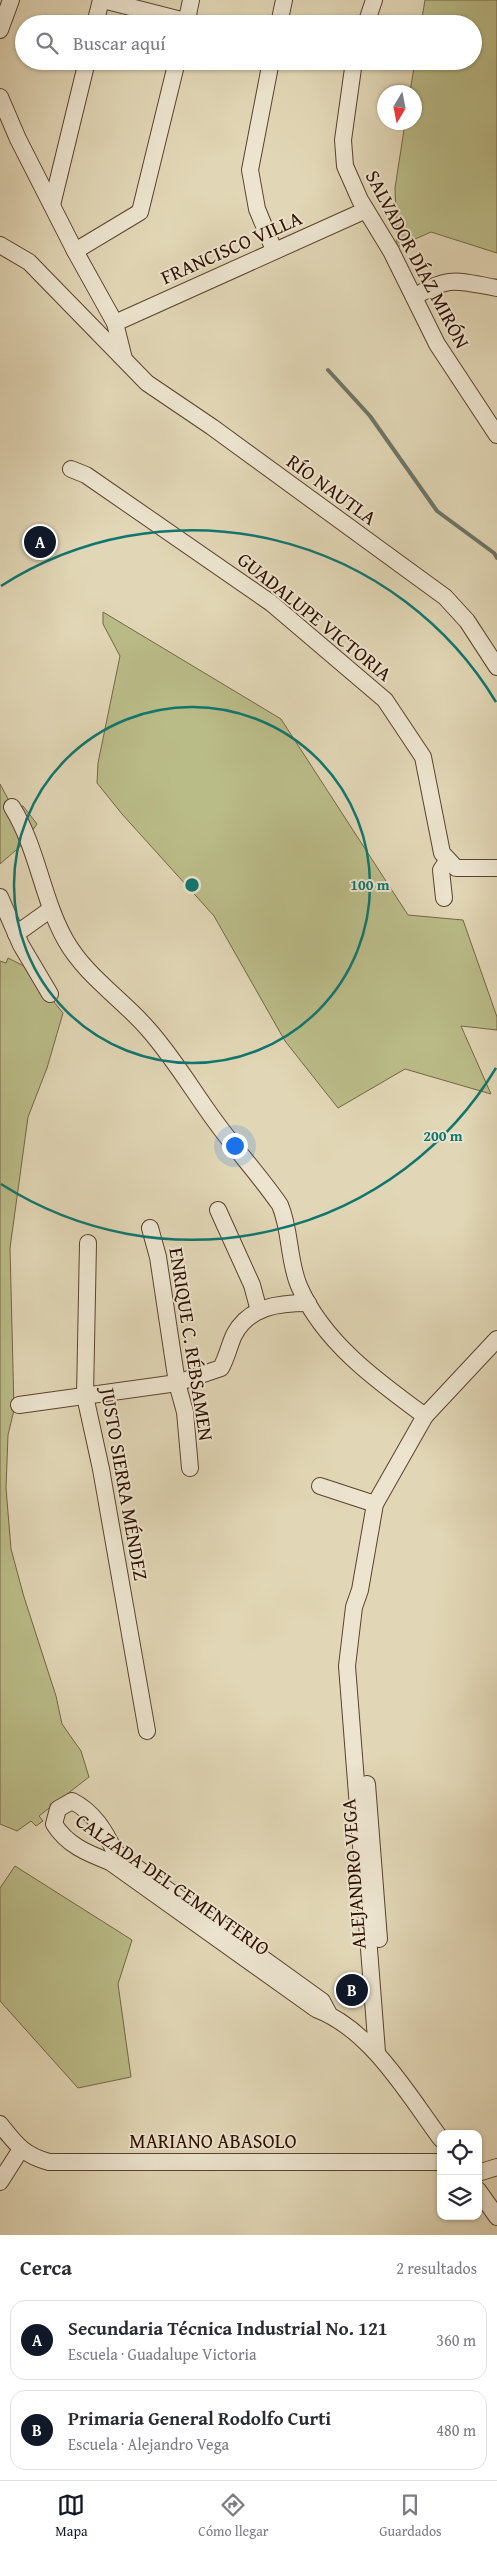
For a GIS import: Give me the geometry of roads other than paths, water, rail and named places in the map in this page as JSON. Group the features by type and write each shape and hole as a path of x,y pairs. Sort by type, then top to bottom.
{"street":[{"path":"0,30 11,0"},
{"path":"98,15 102,0 159,15"},
{"path":"191,15 192,0"},
{"path":"281,15 284,0"},
{"path":"369,15 374,0"},
{"path":"52,205 84,70"},
{"path":"75,251 140,212 175,70"},
{"path":"269,70 250,170 257,209 274,250"},
{"name":"SALVADOR DÍAZ MIRÓN","path":"350,70 343,140 346,166 366,210 391,251 437,344 497,435"},
{"path":"0,97 75,251 115,323 124,361"},
{"name":"FRANCISCO VILLA","path":"115,323 366,210"},
{"name":"RÍO NAUTLA","path":"0,245 29,262 147,383 212,427 445,597 468,622 497,668"},
{"path":"414,296 436,283 452,280 497,288"},
{"name":"GUADALUPE VICTORIA","path":"71,469 86,474 271,603 385,700 424,757 442,853 447,861"},
{"path":"12,807 36,859 51,909 66,941 78,959 91,975 102,982 149,1029 216,1123 280,1205 287,1220 299,1285 308,1303 338,1344 376,1380 424,1416"},
{"path":"444,898 441,870 447,861 456,868 497,868"},
{"path":"0,897 16,934 50,994"},
{"path":"16,934 51,909"},
{"path":"218,1210 252,1285 259,1311"},
{"name":"ENRIQUE C. RÉBSAMEN","path":"150,1228 158,1256 177,1383 186,1412 190,1468"},
{"name":"JUSTO SIERRA MÉNDEZ","path":"88,1242 85,1396 101,1469 147,1731"},
{"path":"19,1406 177,1383 221,1368 235,1335 246,1317 284,1303 308,1303"},
{"name":"ALEJANDRO VEGA","path":"377,2052 369,1872 352,1666 354,1608 360,1590 375,1504 424,1416 497,1339"},
{"path":"320,1486 375,1504"},
{"name":"CALZADA DEL CEMENTERIO","path":"113,1857 316,2009 329,2014 377,2052 437,2134"},
{"name":"MARIANO ABASOLO","path":"0,2124 21,2149 32,2157 49,2162 437,2162"},
{"path":"0,2182 21,2149"},
{"path":"482,2172 497,2167"},
{"path":"482,2196 497,2217"}],"waterway":[{"path":"328,370 370,416 437,511 494,553 497,558"}],"place":[{"name":"Secundaria Técnica Industrial No. 121","path":"40,542"},
{"name":"Primaria General Rodolfo Curti","path":"352,1990"}]}
